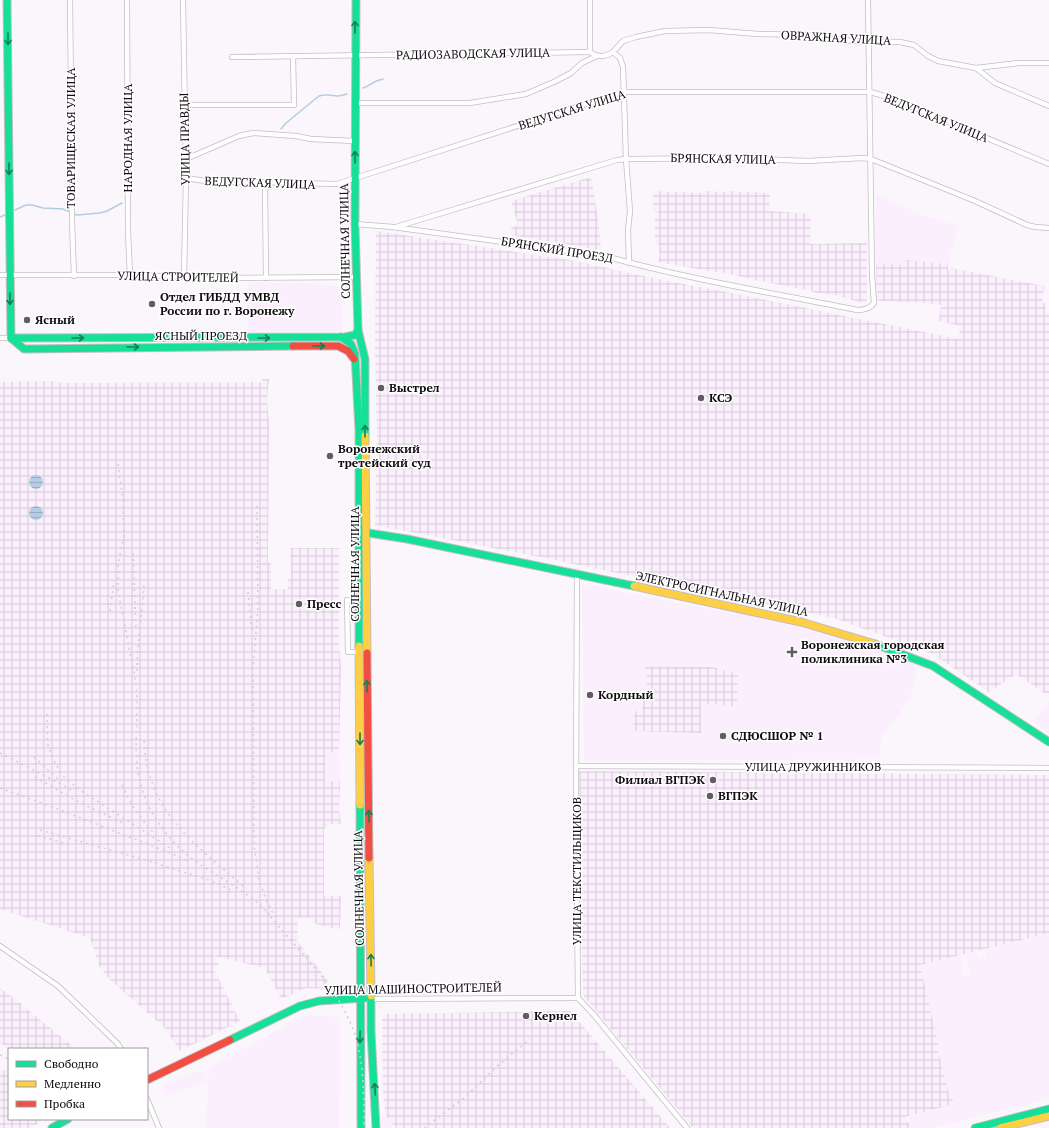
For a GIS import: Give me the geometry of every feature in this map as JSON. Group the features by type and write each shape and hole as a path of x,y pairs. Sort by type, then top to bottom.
{"street":[{"path":"7,0 10,338"},
{"name":"ТОВАРИЩЕСКАЯ УЛИЦА","path":"70,0 72,222 74,276"},
{"name":"НАРОДНАЯ УЛИЦА","path":"127,0 128,232 130,275"},
{"name":"УЛИЦА ПРАВДЫ","path":"183,0 186,159 184,277"},
{"name":"СОЛНЕЧНАЯ УЛИЦА","path":"356,0 355,224 358,330 365,359 363,532 359,652 361,1128"},
{"path":"590,0 590,52 597,56"},
{"path":"868,0 870,41 871,159"},
{"name":"ОВРАЖНАЯ УЛИЦА","path":"613,52 623,41 665,31 709,30 758,34 804,35 852,41 909,43 938,61 976,68 995,84 1049,106"},
{"name":"РАДИОЗАВОДСКАЯ УЛИЦА","path":"232,57 590,52"},
{"path":"355,103 470,103 526,94 571,73 582,63 597,56 604,56 613,52 618,55 622,62 626,159 630,211 628,230 629,262"},
{"path":"184,106 294,105 293,56"},
{"path":"976,68 1019,63 1049,63"},
{"name":"ВЕДУГСКАЯ УЛИЦА","path":"186,178 205,181 337,184 623,92 870,92 888,97 1049,164"},
{"path":"186,159 239,136 253,133 296,136 311,139 355,141"},
{"name":"БРЯНСКАЯ УЛИЦА","path":"393,228 626,159 726,158 808,161 862,158 871,159 975,201 1027,225 1049,228"},
{"name":"БРЯНСКИЙ ПРОЕЗД","path":"355,224 605,256 704,280 857,310 865,310 870,308 874,303 872,276 871,159"},
{"path":"265,183 266,278"},
{"name":"УЛИЦА СТРОИТЕЛЕЙ","path":"0,275 357,278"},
{"name":"ЯСНЫЙ ПРОЕЗД","path":"0,338 351,337 355,335 358,330"},
{"path":"341,337 348,340 354,347 355,363"},
{"name":"ЯСНЫЙ ПРОЕЗД","path":"10,338 24,349 338,346 344,347 349,351 353,356 355,363"},
{"path":"49,348 64,338"},
{"name":"СОЛНЕЧНАЯ УЛИЦА","path":"355,363 363,532 371,1031 376,1128"},
{"name":"ЭЛЕКТРОСИГНАЛЬНАЯ УЛИЦА","path":"363,532 407,539 704,600 828,628 916,658 933,666 1049,742"},
{"name":"УЛИЦА ТЕКСТИЛЬЩИКОВ","path":"577,575 576,766 578,998"},
{"path":"359,652 348,652 348,600 360,600"},
{"name":"УЛИЦА ДРУЖИННИКОВ","path":"576,766 1049,768"},
{"path":"0,946 58,986 120,1048"},
{"name":"УЛИЦА МАШИНОСТРОИТЕЛЕЙ","path":"148,1080 300,1006 319,1001 361,998 578,998"},
{"path":"578,998 594,1015 687,1128"},
{"path":"360,1069 374,1069"},
{"path":"148,1102 159,1128"},
{"path":"975,1128 1049,1109"},
{"path":"1000,1128 1049,1116"},
{"path":"52,1128 66,1120"}],"shaded area":[{"path":"591,177 598,219 601,250 511,235 511,228 518,225 511,201"},
{"path":"653,191 702,193 702,191 727,191 770,193 769,211 811,214 810,244 867,243 867,304 835,295 812,292 726,273 658,262 660,253 659,244 655,243 655,217 657,217 658,212 653,211"},
{"path":"876,194 924,216 958,226 948,264 907,260 906,265 876,264"},
{"path":"376,231 576,261 652,278 958,339 961,326 939,321 941,305 880,301 877,299 876,264 906,265 906,260 948,264 948,270 951,268 1044,286 1042,302 1046,304 1045,313 1049,313 1049,696 1016,674 989,692 933,654 834,618 535,556 375,525 377,438 375,352"},
{"path":"249,283 302,283 343,287 341,332 248,331"},
{"path":"262,379 269,379 267,401 269,423 268,563 271,563 271,589 288,589 288,579 291,579 290,548 339,548 339,646 341,667 339,752 326,753 325,781 340,781 339,811 341,823 330,824 324,829 324,896 341,896 340,929 316,924 311,918 297,918 298,938 296,939 333,987 326,989 306,988 281,999 265,968 214,956 219,964 213,968 240,1021 180,1051 164,1027 109,979 99,965 90,938 0,909 0,382 262,382"},
{"path":"582,584 735,614 736,612 816,629 856,643 915,664 917,668 910,699 881,737 880,759 584,761"},
{"path":"645,666 712,667 738,674 737,707 718,704 701,705 701,733 633,731 634,711 642,712 642,700 647,699 647,672 645,672"},
{"path":"1049,701 1049,733 1034,723"},
{"path":"339,752 340,781 325,781 326,753"},
{"path":"579,771 1049,775 1049,933 920,965 939,1047 938,1051 949,1094 954,1104 905,1117 911,1128 693,1128 583,995"},
{"path":"1049,933 1049,1099 933,1128 911,1128 909,1117 954,1104 949,1094 938,1051 939,1047 920,965 959,956 964,976 971,975 966,955 976,952 978,960 987,958 985,948"},
{"path":"0,988 75,1048 10,1048 0,1043"},
{"path":"570,1011 670,1128 396,1128 385,1114 383,1096 382,1014"},
{"path":"308,1015 340,1017 339,1128 206,1128 209,1067"},
{"path":"0,1069 8,1072 8,1120 44,1120 30,1128 0,1128"},
{"path":"202,1069 207,1081 167,1097 162,1087"},
{"path":"378,1112 384,1115 384,1117 396,1120 392,1128 379,1128"}],"water":[{"path":"33,475 39,475 43,479 43,485 39,489 33,489 29,485 29,479"},
{"path":"33,506 39,506 43,510 43,516 39,520 33,520 29,516 29,510"}],"waterway":[{"path":"363,88 383,79"},
{"path":"281,129 286,123 319,96 338,96 347,94"},
{"path":"15,210 26,205 32,205 43,208 63,209 77,215 100,213 122,203"},
{"path":"0,217 5,215"}],"railway":[{"path":"118,464 123,500 124,536 118,564 118,591 136,684 136,755 139,778 143,791 154,816 170,838 180,848 201,865 248,895 270,915"},
{"path":"257,506 258,607 253,668 254,845 259,880 267,902 274,915"},
{"path":"133,553 136,630"},
{"path":"110,611 114,581"},
{"path":"137,671 144,582"},
{"path":"248,592 252,630"},
{"path":"47,714 48,745 53,759 63,776 80,790 170,848"},
{"path":"144,741 147,767 154,789 165,808 177,825 192,841 245,888"},
{"path":"0,753 74,791"},
{"path":"34,757 58,779"},
{"path":"35,777 75,800 123,823"},
{"path":"122,785 137,812 156,835"},
{"path":"0,788 173,854 190,862"},
{"path":"40,830 166,866 214,882 232,891"},
{"path":"38,836 68,844"},
{"path":"267,912 326,982 345,1012 353,1029 357,1040 361,1065 364,1128"},
{"path":"424,1128 464,1098 495,1068 530,1039"},
{"path":"0,1055 8,1059"}],"traffic: fast":[{"path":"7,0 11,338"},
{"path":"356,0 355,224 358,330 365,359 365,436"},
{"path":"11,338 345,337 355,335 358,330"},
{"path":"341,337 351,344 355,354 359,430 359,646"},
{"path":"11,338 24,349 293,346"},
{"path":"362,532 407,539 634,586"},
{"path":"875,644 933,666 1049,742"},
{"path":"360,805 361,1128"},
{"path":"371,996 371,1031 376,1128"},
{"path":"230,1040 300,1006 319,1001 365,998"},
{"path":"975,1128 1049,1109"},
{"path":"52,1128 66,1120"}],"traffic: slow":[{"path":"365,436 367,653"},
{"path":"634,586 801,622 875,644"},
{"path":"359,646 360,805"},
{"path":"369,858 371,996"},
{"path":"1000,1128 1049,1116"}],"traffic: jam":[{"path":"293,346 338,346 348,351 354,359"},
{"path":"367,653 369,858"},
{"path":"148,1080 230,1040"}],"place":[{"name":"Отдел ГИБДД УМВД России по г. Воронежу","path":"152,304"},
{"name":"Ясный","path":"27,320"},
{"name":"Выстрел","path":"381,388"},
{"name":"КСЭ","path":"701,398"},
{"name":"Воронежский третейский суд","path":"330,456"},
{"name":"Пресс","path":"299,604"},
{"name":"Воронежская городская поликлиника №3","path":"792,652"},
{"name":"Кордный","path":"590,695"},
{"name":"СДЮСШОР № 1","path":"723,736"},
{"name":"Филиал ВГПЭК","path":"713,780"},
{"name":"ВГПЭК","path":"710,796"},
{"name":"Кернел","path":"526,1016"}]}
